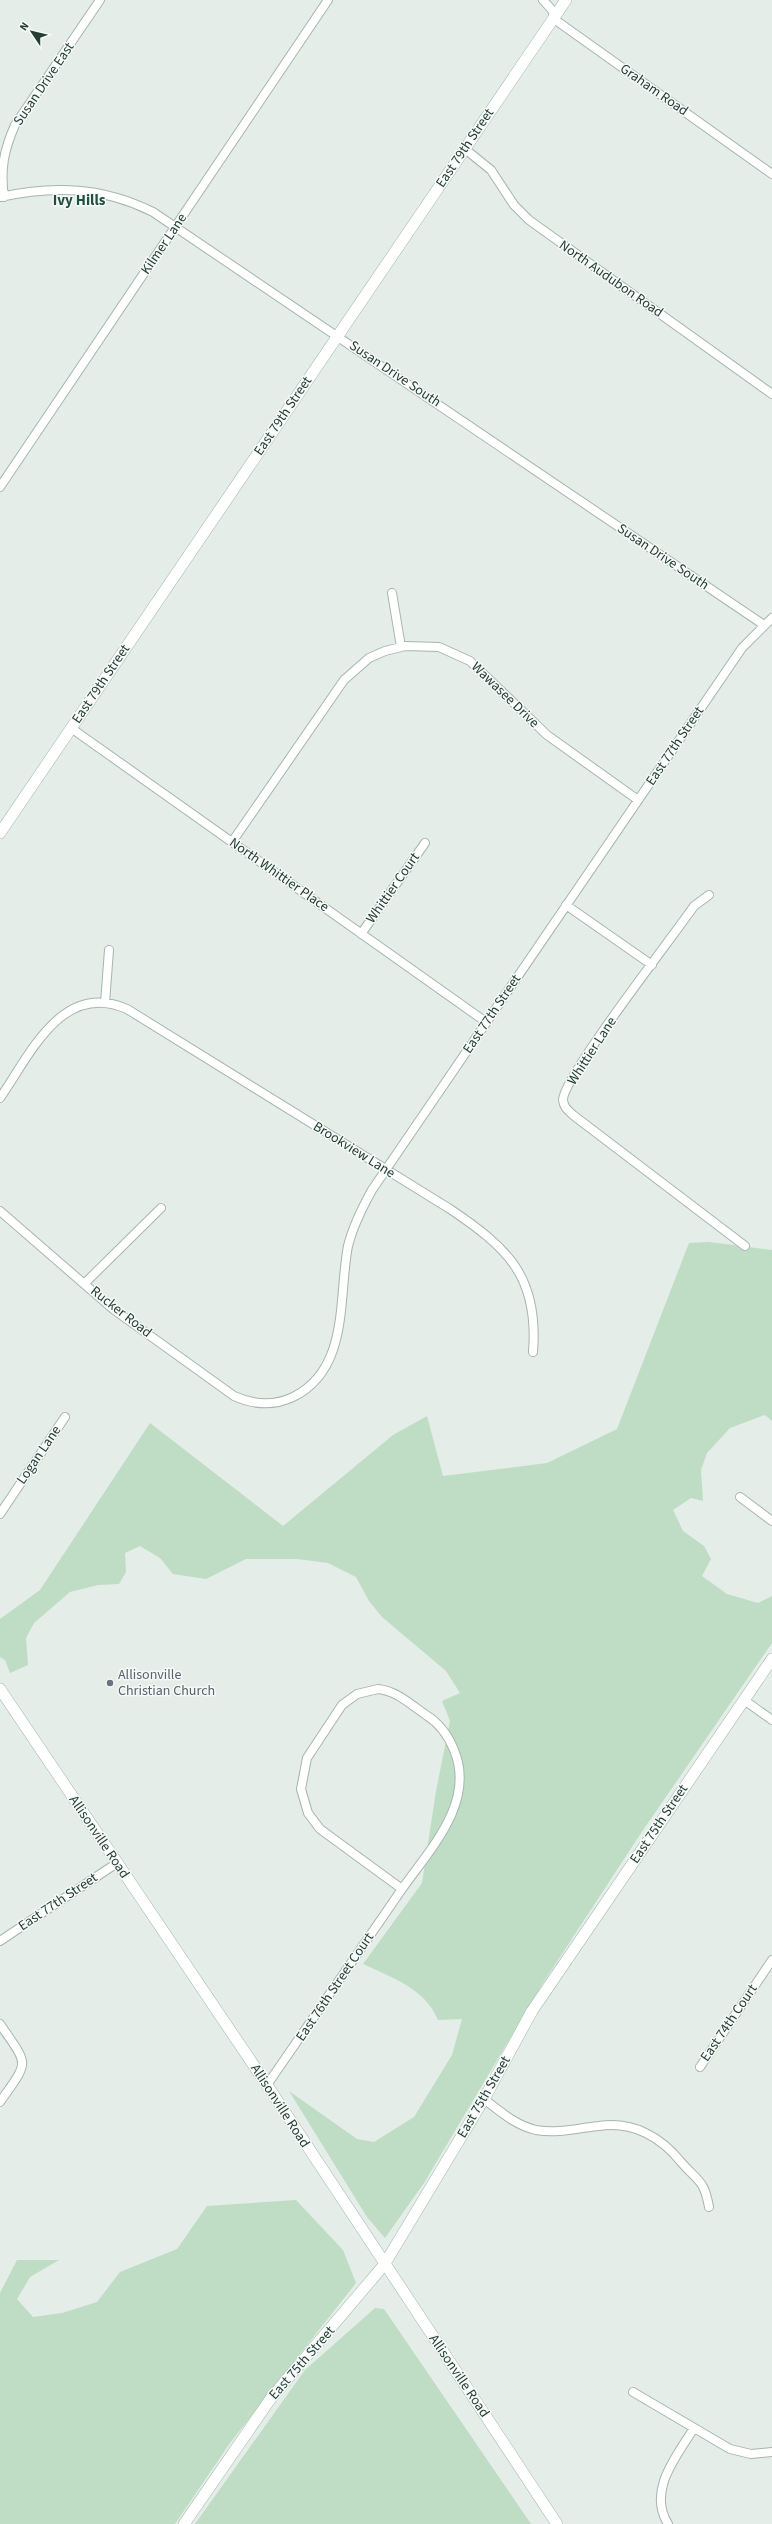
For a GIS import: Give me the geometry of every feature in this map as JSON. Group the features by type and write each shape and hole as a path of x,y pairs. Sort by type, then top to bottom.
{"street":[{"name":"Susan Drive East","path":"2,197 1,171 8,141 15,125 100,0"},
{"name":"Kilmer Lane","path":"0,487 328,0"},
{"name":"Graham Road","path":"543,0 552,10 554,19 772,174"},
{"name":"East 79th Street","path":"0,833 566,0"},
{"name":"North Audubon Road","path":"465,149 488,166 514,205 529,220 772,394"},
{"name":"Susan Drive South","path":"2,197 48,189 90,191 134,203 176,227 338,335 764,625"},
{"path":"392,593 401,647"},
{"name":"East 77th Street","path":"251,1402 268,1404 286,1400 305,1390 323,1370 339,1330 346,1259 352,1234 363,1205 486,1022 742,648 772,618"},
{"name":"Wawasee Drive","path":"232,842 344,680 369,658 401,647 435,646 470,661 547,735 638,800"},
{"name":"North Whittier Place","path":"71,728 486,1022"},
{"name":"Whittier Court","path":"361,934 425,843"},
{"name":"Whittier Lane","path":"708,895 697,903 583,1061 563,1099 565,1108 745,1246"},
{"path":"566,905 652,965"},
{"path":"0,1098 56,1019 78,1006 105,1003 109,950"},
{"name":"Brookview Lane","path":"105,1003 131,1012 485,1232 504,1251 520,1274 530,1298 534,1332 533,1352"},
{"path":"85,1283 161,1208"},
{"name":"Rucker Road","path":"0,1211 22,1232 85,1283 113,1308 230,1393 251,1402"},
{"name":"Logan Lane","path":"0,1514 65,1417"},
{"path":"740,1498 772,1521"},
{"name":"East 75th Street","path":"184,2524 271,2398 384,2265 484,2099 541,1997 772,1659"},
{"name":"Allisonville Road","path":"0,1689 267,2085 384,2265 557,2524"},
{"name":"East 76th Street Court","path":"267,2085 402,1889 453,1813 460,1789 460,1770 452,1744 435,1722 395,1694 386,1690 369,1690 352,1696 342,1706 310,1754 302,1776 302,1794 308,1813 322,1832 402,1889"},
{"path":"744,1700 772,1720"},
{"name":"East 77th Street","path":"0,1941 116,1863"},
{"name":"East 74th Court","path":"700,2067 772,1960"},
{"path":"0,2024 20,2053 23,2062 22,2071 0,2102"},
{"path":"484,2099 509,2119 528,2127 552,2132 609,2124 627,2126 649,2134 674,2152 692,2174 701,2180 709,2207"},
{"path":"633,2392 734,2450 751,2454 772,2452"},
{"path":"668,2524 662,2510 661,2489 668,2473 694,2428"}],"green space":[{"path":"709,1242 772,1250 772,1421 765,1415 730,1428 707,1453 701,1470 703,1501 691,1498 673,1510 683,1531 704,1546 711,1559 702,1576 727,1594 758,1603 772,1596 772,1643 641,1833 543,1983 424,2183 385,2238 367,2217 289,2091 357,2139 374,2142 414,2117 452,2055 462,2019 438,2020 425,2000 416,1992 396,1979 363,1964 422,1883 436,1791 450,1721 442,1701 460,1693 446,1671 382,1617 369,1601 356,1577 328,1563 297,1559 246,1559 206,1579 173,1574 160,1558 140,1546 125,1553 126,1572 119,1584 98,1585 70,1592 34,1623 26,1638 28,1665 10,1673 5,1660 0,1657 0,1619 40,1590 150,1423 283,1526 393,1435 427,1416 443,1476 547,1463 617,1429 689,1243"},
{"path":"296,2200 343,2250 356,2283 230,2443 175,2524 0,2524 0,2293 17,2260 59,2260 30,2277 17,2299 33,2317 62,2313 97,2302 120,2272 177,2249 207,2206"},
{"path":"375,2308 384,2309 531,2524 195,2524 305,2370"}],"place":[{"name":"Allisonville Christian Church","path":"110,1683"}],"district":[{"name":"Ivy Hills","path":"79,200"}]}
